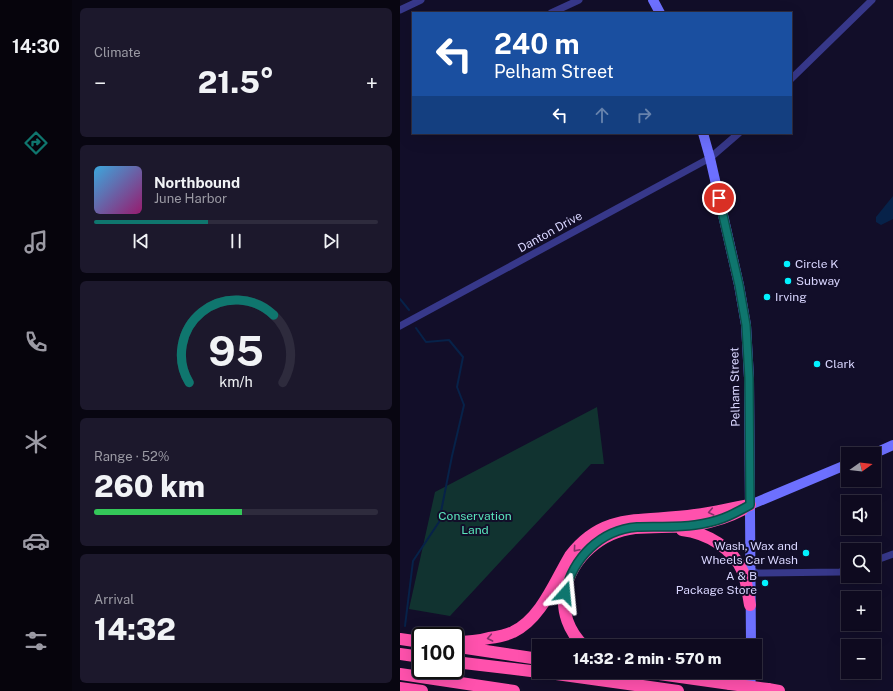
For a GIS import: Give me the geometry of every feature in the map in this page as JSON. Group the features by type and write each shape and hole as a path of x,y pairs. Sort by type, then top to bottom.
{"highway":[{"path":"578,639 573,632 566,617 565,597 567,584 578,561 590,548 612,534 637,528 667,528 695,525 722,519 750,505"},
{"path":"464,642 477,641 502,636 523,626 537,613 576,548 586,539 604,528 624,521 695,515 750,505"},
{"path":"667,528 694,532 714,541 724,548 736,560 743,572 750,605"},
{"path":"401,639 412,640"},
{"path":"464,648 532,658"},
{"path":"400,654 412,656"},
{"path":"464,663 532,671"},
{"path":"400,674 514,691"},
{"path":"591,679 678,691"},
{"path":"694,679 773,690"},
{"path":"400,688 422,691"}],"street":[{"path":"400,10 421,0"},
{"path":"554,12 579,0"},
{"path":"653,0 659,12"},
{"path":"792,78 872,0"},
{"name":"Pelham Street","path":"703,134 741,292 746,325 749,378 751,639"},
{"name":"Danton Drive","path":"400,326 710,158 738,134"},
{"path":"881,451 893,446"},
{"path":"750,505 841,467"},
{"path":"881,558 893,554"},
{"path":"750,569 757,573 841,572"},
{"path":"750,691 751,679"}],"green space":[{"name":"Conservation Land","path":"597,407 604,464 591,464 450,616 409,609 435,492"}],"water":[{"path":"893,196 893,219 881,225 876,222 876,217"}],"waterway":[{"path":"400,299 409,310"},
{"path":"405,626 413,561 439,522 464,405 457,387 463,357 449,340 426,342 416,328"}],"place":[{"name":"Circle K","path":"787,264"},
{"name":"Subway","path":"788,281"},
{"name":"Irving","path":"767,297"},
{"name":"Clark","path":"817,364"},
{"name":"Wash, Wax and Wheels Car Wash","path":"806,553"},
{"name":"A & B Package Store","path":"765,583"}],"route":[{"path":"565,593 570,576 578,561 597,542 612,534 628,529 667,528 710,522 727,518 750,505 748,341 744,306 719,198"}]}
